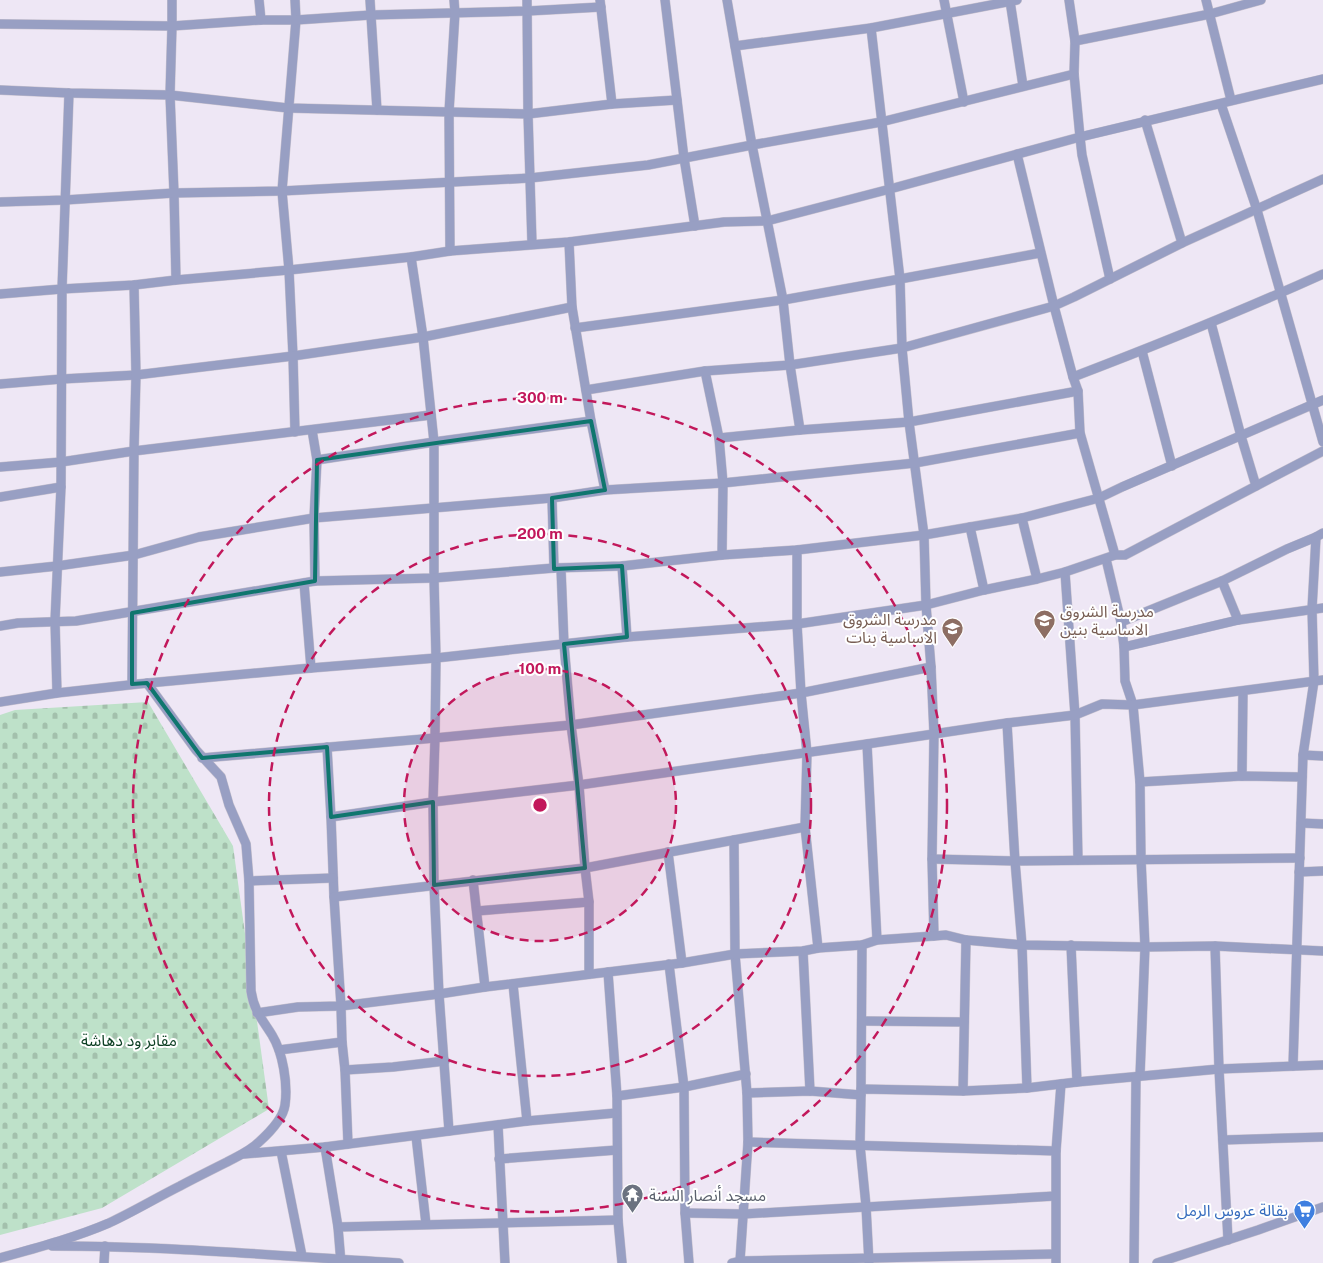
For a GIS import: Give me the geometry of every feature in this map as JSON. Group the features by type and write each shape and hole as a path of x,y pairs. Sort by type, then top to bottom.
{"street":[{"path":"172,0 170,95 176,280"},
{"path":"259,0 262,20"},
{"path":"295,0 296,20 282,191 293,356 295,432"},
{"path":"370,0 377,110"},
{"path":"450,251 449,112 455,13 454,0"},
{"path":"527,0 532,244"},
{"path":"665,0 684,158 695,226"},
{"path":"727,0 752,145 783,300 800,430"},
{"path":"944,0 964,102"},
{"path":"1069,0 1075,41 1074,74 1082,155 1110,279"},
{"path":"1206,0 1231,100"},
{"path":"1075,41 1210,14 1261,0"},
{"path":"735,46 871,28 1014,1 1023,86"},
{"path":"0,24 172,26 371,15 528,11 600,4 612,104"},
{"path":"871,28 900,280 902,348 909,422 924,535 926,605 934,734 932,859 934,936"},
{"path":"0,202 174,193 282,191 449,183 530,178 648,165 881,122 1074,74"},
{"path":"0,294 134,286 176,280 412,257 450,251 569,242 724,222 767,221 1146,120 1220,104 1323,78"},
{"path":"0,90 170,95 288,108 528,114 612,104 677,100"},
{"path":"57,694 55,621 60,487 62,289 69,93"},
{"path":"1220,104 1257,210 1323,442"},
{"path":"1146,120 1182,243"},
{"path":"1017,154 1040,253 1078,390 1080,433 1115,555"},
{"path":"586,390 706,371 790,365 902,348 1054,306 1182,243 1323,179"},
{"path":"569,242 572,307 575,328 605,490"},
{"path":"575,328 783,300 1040,253"},
{"path":"412,257 424,337 434,442 436,658 436,738 433,802 434,885 439,994 449,1131"},
{"path":"1073,377 1211,323 1323,274"},
{"path":"132,684 136,375 134,286"},
{"path":"0,384 136,375 293,356 424,337 572,307"},
{"path":"1211,323 1256,486"},
{"path":"1142,351 1172,466"},
{"path":"706,371 719,438 723,483 722,555"},
{"path":"719,438 909,422 1078,390"},
{"path":"0,626 18,623 76,621 132,613 315,581 434,578 557,568 622,566 722,555 797,550 924,535 1022,518 1099,498 1323,400"},
{"path":"0,467 60,462 134,450 431,415"},
{"path":"317,460 591,421"},
{"path":"312,430 317,460 314,518 315,581"},
{"path":"0,572 134,555 198,538 314,518 552,498 605,490 723,483 915,463 1080,433"},
{"path":"0,702 132,684 797,624 926,605 1065,572 1115,555 1126,555 1323,451"},
{"path":"0,497 60,487"},
{"path":"552,498 571,725 579,785 589,902 590,974"},
{"path":"1022,518 1037,579"},
{"path":"970,527 984,590"},
{"path":"1121,622 1222,581 1320,535 1312,610 1319,681 1303,755 1293,1066"},
{"path":"797,550 797,624 807,753 805,827 818,948"},
{"path":"1106,559 1121,622 1125,682 1133,705 1140,782 1145,947 1138,1077 1134,1263"},
{"path":"622,566 627,638"},
{"path":"1065,572 1075,715 1078,860"},
{"path":"1222,581 1238,620"},
{"path":"304,583 311,668"},
{"path":"1124,647 1238,620 1323,608"},
{"path":"202,758 571,725 801,693 931,667"},
{"path":"331,816 579,785 807,753 1006,722 1075,715 1102,704 1133,705 1319,681"},
{"path":"0,1258 44,1246 108,1223 242,1155 269,1133 280,1118 284,1107 284,1077 279,1050 257,1013 251,991 249,881 246,846 229,805 222,777 202,758 147,683"},
{"path":"1242,776 1243,692"},
{"path":"1006,722 1022,944 1027,1088"},
{"path":"867,744 877,940"},
{"path":"327,747 348,1144"},
{"path":"1303,755 1323,756"},
{"path":"1140,782 1242,776 1302,777"},
{"path":"1300,823 1323,824"},
{"path":"334,897 585,868 805,827"},
{"path":"734,840 735,954 746,1074 748,1142 744,1214 736,1262 1055,1258 1056,1151 1060,1084"},
{"path":"668,852 682,963"},
{"path":"932,859 1015,861 1300,858"},
{"path":"1299,872 1323,871"},
{"path":"249,881 333,878"},
{"path":"473,880 485,987"},
{"path":"476,911 589,902"},
{"path":"257,1013 298,1007 341,1006 439,994 682,963 735,954 803,951 862,945 877,940 934,936 1022,944 1145,947 1215,946 1323,951"},
{"path":"963,1091 966,940"},
{"path":"862,945 860,1145 869,1261"},
{"path":"1071,945 1077,1082"},
{"path":"1215,946 1228,1240"},
{"path":"803,951 810,1091"},
{"path":"669,964 684,1087 685,1213 689,1263"},
{"path":"608,972 617,1096 618,1220 622,1263"},
{"path":"514,984 527,1121"},
{"path":"862,1021 964,1022"},
{"path":"279,1050 342,1042"},
{"path":"345,1070 445,1061"},
{"path":"747,1093 963,1091 1027,1088 1219,1069 1323,1065"},
{"path":"617,1096 684,1087 746,1074"},
{"path":"242,1155 325,1147 527,1121 616,1113"},
{"path":"498,1125 505,1263"},
{"path":"416,1136 426,1224"},
{"path":"1223,1140 1323,1137"},
{"path":"748,1142 1056,1151"},
{"path":"325,1147 338,1227 341,1261"},
{"path":"499,1159 617,1150"},
{"path":"281,1152 302,1256"},
{"path":"685,1213 744,1214 1056,1196"},
{"path":"1156,1263 1323,1207"},
{"path":"338,1227 618,1220"},
{"path":"44,1246 105,1246 398,1263"},
{"path":"104,1263 105,1246"}],"highlighted area":[{"path":"591,421 605,490 552,498 554,569 622,566 627,637 564,644 585,868 434,885 433,802 331,817 327,747 202,758 147,683 132,684 132,613 315,581 317,460"}],"green space":[{"name":"مقابر ود دهاشة","path":"148,702 233,846 269,1109 102,1208 0,1235 0,715 15,710"}],"place":[{"name":"مدرسة الشروق الاساسية بنين","path":"1044,639"},
{"name":"مدرسة الشروق الاساسية بنات","path":"953,647"},
{"name":"مسجد أنصار السنة","path":"633,1214"},
{"name":"بقالة عروس الرمل","path":"1304,1229"}]}
